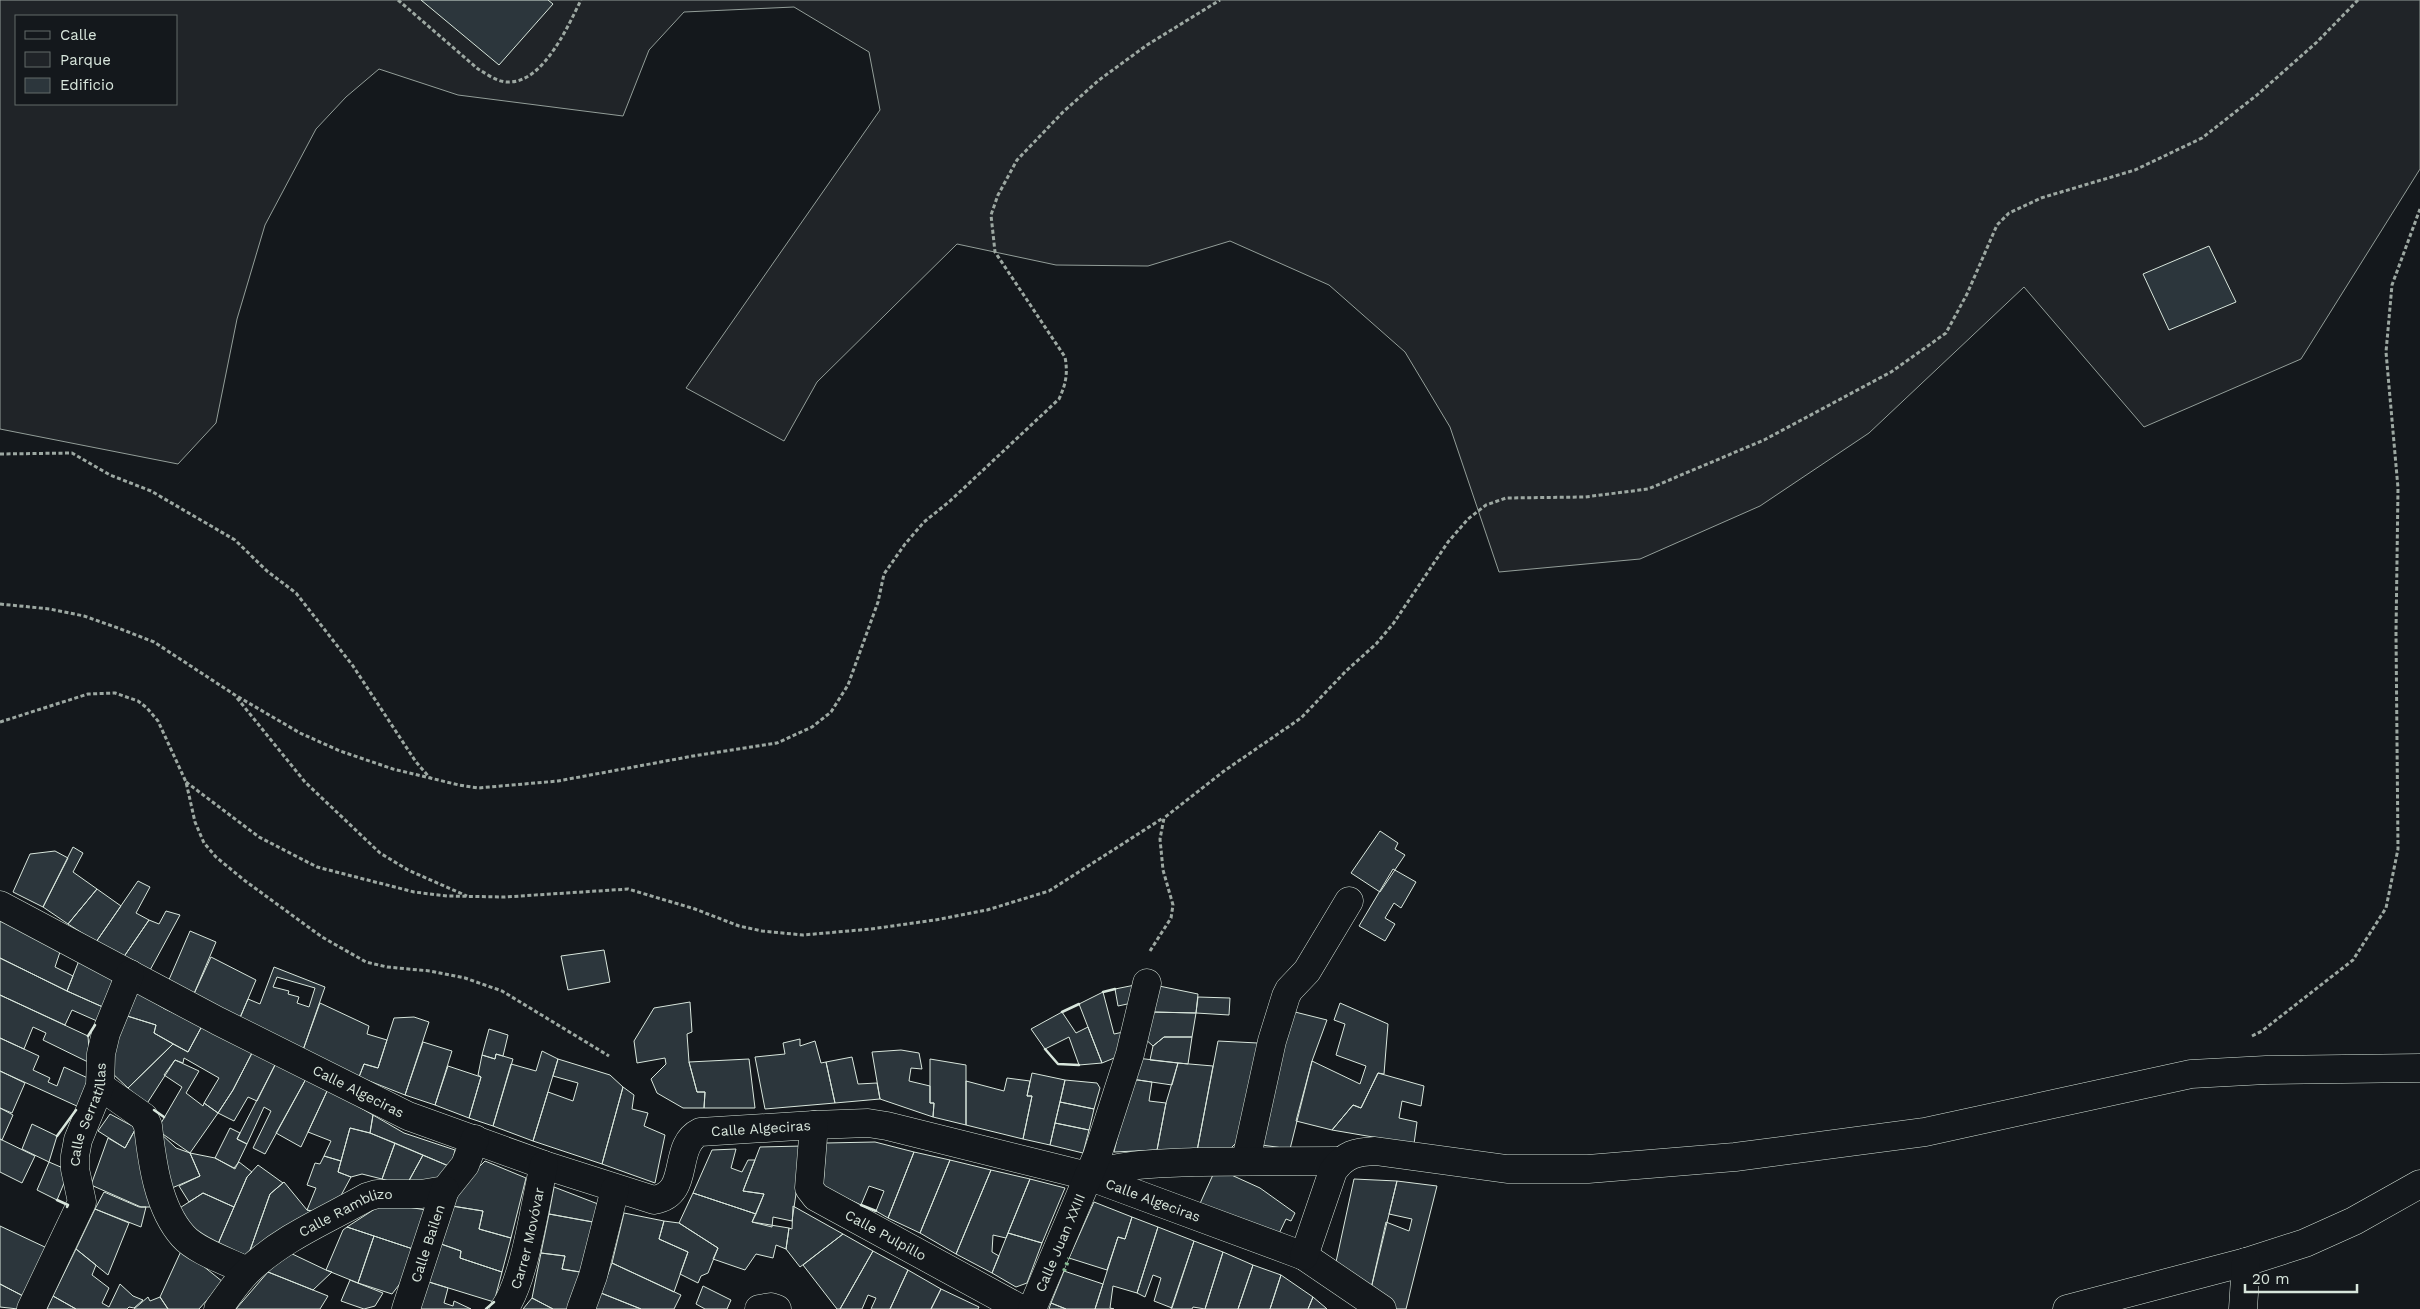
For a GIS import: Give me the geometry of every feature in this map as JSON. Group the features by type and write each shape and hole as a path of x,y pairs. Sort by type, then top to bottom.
{"street":[{"path":"1246,1160 1272,1041 1286,996 1289,990 1307,971 1349,901"},
{"name":"Calle Algeciras","path":"0,905 218,1022 391,1108 544,1165 615,1189 654,1200 668,1196 676,1186 689,1140 700,1132 868,1123 901,1128 1088,1176 1304,1256 1382,1309"},
{"name":"Calle Serratillas","path":"31,1309 82,1202 75,1169 78,1140 100,1086 101,1054 106,1033 130,974"},
{"name":"Calle Juan XXIII","path":"1032,1309 1097,1156 1130,1054 1147,983"},
{"path":"1304,1256 1333,1171 1340,1161 1349,1154 1375,1152 1507,1169 1588,1169 1735,1157 1924,1132 2191,1074 2266,1070 2420,1068"},
{"path":"100,1086 144,1117 148,1126 162,1198 182,1236 247,1271"},
{"name":"Calle Pulpillo","path":"814,1125 809,1188 816,1197 1021,1309"},
{"path":"445,1190 464,1165 475,1139"},
{"path":"1088,1176 1113,1167 1140,1164 1246,1160 1340,1161"},
{"name":"Carrer Movóvar","path":"504,1309 512,1295 521,1268 544,1165"},
{"path":"2067,1309 2246,1262 2305,1244 2354,1221 2420,1184"},
{"path":"581,1309 593,1276 615,1189"},
{"name":"Calle Ramblizo","path":"218,1309 247,1271 262,1258 293,1237 367,1197 377,1194 421,1194 445,1190"},
{"name":"Calle Bailen","path":"402,1305 445,1190"},
{"path":"2243,1309 2246,1262"},
{"path":"759,1309 771,1307 777,1309"}],"path":[{"path":"398,0 478,69 491,77 509,82 526,78 548,59 581,0"},
{"path":"0,604 50,609 84,616 118,628 154,642 235,695 300,733 340,751 393,769 478,788 567,780 692,756 777,743 812,727 831,712 848,685 878,602 884,574 905,544 924,522 950,501 1059,399 1065,385 1068,371 1065,357 994,252 991,215 1002,186 1017,160 1063,112 1099,80 1147,45 1220,0"},
{"path":"186,782 259,837 317,867 414,892 447,896 505,896 628,889 694,909 739,926 762,931 803,935 871,929 987,910 1049,890 1164,818 1224,771 1301,718 1346,670 1376,644 1393,624 1448,542 1468,519 1486,505 1506,498 1584,497 1648,489 1764,440 1891,372 1946,333 1967,294 1997,225 2010,213 2041,198 2135,170 2202,138 2257,95 2317,42 2358,0"},
{"path":"2245,1039 2262,1031 2353,960 2386,908 2398,849 2396,633 2398,488 2386,352 2392,285 2420,208"},
{"path":"0,454 72,453 110,475 151,491 234,540 267,571 296,593 353,666 416,762 431,778"},
{"path":"0,722 88,694 115,693 143,704 158,721 186,782 195,822 204,844 216,857 322,937 366,962 465,978 502,991 609,1056"},
{"path":"235,695 305,782 380,853 408,870 468,896"},
{"path":"1147,983 1147,957 1157,937 1171,918 1173,905 1163,870 1160,839 1164,818"}],"green space":[{"path":"0,0 2420,0 2420,169 2301,359 2144,427 2024,287 1869,433 1760,506 1640,559 1499,572 1450,427 1405,352 1329,285 1230,241 1148,266 1056,265 957,244 817,382 784,441 686,388 880,110 869,52 794,7 684,12 649,50 623,116 458,95 379,69 346,97 316,129 265,225 237,319 216,423 178,464 0,429"}],"building":[{"path":"421,0 548,0 553,4 499,65"},
{"path":"2209,246 2236,302 2169,330 2143,274"},
{"path":"1380,831 1398,843 1395,849 1405,855 1380,892 1351,873"},
{"path":"73,847 83,853 73,872 97,889 68,924 43,907"},
{"path":"55,851 68,858 43,907 13,892 30,854"},
{"path":"1393,869 1416,882 1401,908 1394,903 1385,918 1395,924 1385,941 1359,926"},
{"path":"138,881 150,887 136,913 149,920 123,958 96,942"},
{"path":"97,889 121,906 96,942 68,924"},
{"path":"166,911 180,915 149,972 123,958 149,920 159,924"},
{"path":"0,921 61,949 55,967 73,976 67,991 0,958"},
{"path":"190,931 216,942 193,996 168,982"},
{"path":"604,950 610,982 568,990 561,956"},
{"path":"211,957 256,980 239,1020 193,996"},
{"path":"0,958 105,1008 97,1021 72,1010 65,1025 0,995"},
{"path":"80,958 117,976 105,1008 67,991"},
{"path":"274,967 325,987 303,1050 239,1020 248,999 260,1004","holes":["277,977 315,988 309,1007 297,1003 299,997 288,994 289,991 273,987"]},
{"path":"1135,985 1132,1003 1118,1006 1115,989"},
{"path":"1159,986 1198,994 1196,1013 1154,1012"},
{"path":"134,990 165,1009 202,1026 188,1052 154,1033 156,1025 124,1015"},
{"path":"1103,992 1114,1034 1128,1031 1124,1054 1102,1063 1079,1004"},
{"path":"0,995 88,1036 90,1063 43,1040 46,1033 33,1027 24,1049 0,1038"},
{"path":"1198,997 1230,998 1229,1015 1196,1013"},
{"path":"690,1002 692,1032 687,1034 689,1062 697,1092 705,1092 704,1108 683,1108 657,1093 651,1079 666,1064 665,1058 637,1063 634,1041 654,1008"},
{"path":"320,1003 369,1026 367,1034 387,1040 378,1068 364,1064 359,1077 303,1050"},
{"path":"1340,1003 1388,1024 1384,1074 1378,1073 1361,1108 1353,1105 1332,1130 1296,1121 1312,1061 1360,1084 1366,1066 1336,1055 1345,1024 1334,1020"},
{"path":"1062,1012 1076,1033 1088,1027 1102,1063 1079,1065 1069,1037 1045,1049 1031,1029"},
{"path":"1149,1012 1196,1013 1192,1037 1164,1037 1153,1046 1143,1037"},
{"path":"1295,1012 1327,1020 1312,1061 1290,1149 1262,1145 1272,1079"},
{"path":"124,1015 156,1025 154,1033 173,1044 128,1088 111,1072 115,1033"},
{"path":"414,1017 429,1022 405,1095 359,1077 364,1064 378,1068 394,1018"},
{"path":"202,1026 253,1051 233,1090 218,1113 204,1103 219,1078 184,1058 183,1063 175,1060 146,1105 128,1088 173,1044 188,1052"},
{"path":"489,1029 508,1035 503,1056 496,1054 495,1059 482,1055"},
{"path":"1164,1037 1192,1037 1188,1064 1150,1060 1153,1046"},
{"path":"0,1038 39,1056 33,1070 50,1078 48,1082 57,1086 64,1067 92,1080 79,1107 0,1071"},
{"path":"800,1039 800,1046 815,1041 821,1063 826,1062 835,1103 765,1109 755,1057 785,1054 783,1043"},
{"path":"1218,1041 1258,1043 1237,1142 1230,1149 1197,1151"},
{"path":"423,1042 452,1051 435,1105 405,1095"},
{"path":"901,1050 919,1053 922,1069 911,1068 909,1081 930,1086 930,1103 934,1103 933,1117 880,1099 872,1052"},
{"path":"253,1051 276,1063 257,1101 248,1097 234,1121 218,1113 233,1090"},
{"path":"542,1051 558,1059 533,1141 493,1126 511,1064 536,1071"},
{"path":"496,1054 513,1059 493,1126 469,1118 481,1077 478,1075 482,1055 495,1059"},
{"path":"852,1057 858,1084 877,1083 880,1099 835,1103 826,1062"},
{"path":"1137,1058 1178,1063 1172,1085 1131,1079"},
{"path":"558,1059 610,1075 623,1087 602,1164 533,1141 548,1092 573,1101 578,1083 553,1076"},
{"path":"749,1059 755,1108 704,1108 705,1092 697,1092 689,1062"},
{"path":"930,1059 966,1065 966,1125 933,1117 934,1103 930,1103"},
{"path":"175,1060 199,1071 186,1093 203,1106 204,1103 218,1113 190,1153 157,1130 182,1087 164,1075"},
{"path":"276,1063 307,1077 265,1154 253,1148 271,1111 264,1107 247,1144 237,1139"},
{"path":"1178,1063 1213,1066 1197,1151 1157,1150 1166,1103"},
{"path":"448,1066 481,1077 469,1118 435,1105"},
{"path":"0,1071 25,1083 12,1113 0,1108"},
{"path":"1032,1073 1065,1080 1050,1145 1023,1139 1032,1096 1027,1096"},
{"path":"1378,1073 1424,1086 1421,1106 1402,1101 1399,1118 1417,1122 1414,1144 1332,1130 1353,1105 1361,1108"},
{"path":"307,1077 328,1089 301,1147 276,1133"},
{"path":"1007,1078 1030,1081 1027,1096 1032,1096 1023,1139 966,1125 966,1081 1004,1091"},
{"path":"1131,1079 1152,1082 1149,1101 1166,1103 1157,1150 1114,1152"},
{"path":"1065,1080 1097,1083 1100,1088 1094,1109 1060,1102"},
{"path":"623,1087 634,1095 632,1109 648,1113 644,1126 665,1135 655,1183 602,1164"},
{"path":"328,1089 373,1115 370,1133 350,1128 341,1161 324,1156 331,1141 308,1132"},
{"path":"1060,1102 1094,1109 1089,1130 1055,1123"},
{"path":"0,1108 13,1115 2,1140 0,1139"},
{"path":"110,1114 136,1128 125,1148 98,1131"},
{"path":"373,1115 404,1133 455,1150 451,1167 370,1133"},
{"path":"1055,1123 1089,1130 1083,1153 1050,1145"},
{"path":"32,1124 57,1136 49,1162 22,1149"},
{"path":"136,1128 155,1207 141,1207 91,1185 108,1138 125,1148"},
{"path":"230,1128 240,1133 237,1139 247,1144 235,1169 215,1158"},
{"path":"350,1128 370,1133 395,1143 382,1179 362,1174 351,1177 338,1172"},
{"path":"157,1130 176,1148 190,1153 200,1176 165,1191"},
{"path":"0,1139 35,1156 22,1183 0,1172"},
{"path":"875,1142 914,1152 888,1218 876,1211 884,1191 869,1186 861,1205 823,1187 826,1143"},
{"path":"395,1143 423,1155 406,1186 382,1179"},
{"path":"803,1146 792,1221 773,1217 772,1227 752,1222 764,1194 743,1191 760,1147"},
{"path":"736,1149 731,1168 742,1172 748,1160 755,1160 743,1191 764,1194 756,1214 693,1193 712,1150"},
{"path":"914,1152 950,1160 920,1233 888,1218"},
{"path":"190,1153 215,1158 234,1168 239,1162 252,1172 247,1177 234,1207 203,1193 189,1202 179,1186 200,1176"},
{"path":"423,1155 451,1167 441,1179 406,1186"},
{"path":"324,1156 341,1161 338,1172 351,1177 338,1201 319,1213 307,1210 316,1188 307,1185 315,1163 320,1164"},
{"path":"950,1160 991,1170 956,1254 920,1233"},
{"path":"485,1161 526,1178 511,1238 479,1229 483,1211 452,1206 457,1189"},
{"path":"49,1162 63,1168 67,1176 57,1200 37,1190"},
{"path":"258,1165 283,1183 270,1194 248,1256 218,1244 247,1177"},
{"path":"1216,1168 1260,1188 1295,1213 1291,1221 1286,1219 1276,1240 1198,1208"},
{"path":"991,1170 1030,1179 1006,1238 993,1235 992,1252 999,1256 992,1273 956,1254"},
{"path":"1030,1179 1065,1188 1042,1243 1008,1233"},
{"path":"1354,1179 1397,1181 1370,1293 1336,1262"},
{"path":"1397,1181 1437,1186 1406,1309 1394,1309 1370,1293 1386,1222 1409,1231 1412,1219 1389,1214"},
{"path":"284,1182 307,1210 319,1213 248,1256 270,1194"},
{"path":"554,1187 598,1204 593,1222 549,1214"},
{"path":"104,1192 139,1207 146,1207 141,1227 95,1209"},
{"path":"203,1193 234,1207 218,1244 193,1236 175,1211"},
{"path":"693,1193 756,1214 752,1222 789,1228 786,1249 776,1245 773,1258 756,1254 745,1270 713,1259 718,1248 679,1223"},
{"path":"1094,1202 1132,1217 1125,1239 1118,1237 1107,1270 1069,1258"},
{"path":"384,1203 426,1210 413,1249 347,1227"},
{"path":"452,1206 483,1211 479,1229 511,1238 502,1272 460,1258 461,1251 441,1244"},
{"path":"793,1206 843,1234 800,1267 786,1249 789,1228 792,1229"},
{"path":"95,1209 129,1223 108,1275 76,1249"},
{"path":"624,1213 664,1221 659,1239 688,1252 674,1292 612,1263"},
{"path":"549,1214 593,1222 580,1272 562,1269 565,1256 541,1253"},
{"path":"1132,1217 1158,1227 1137,1293 1113,1286 1110,1308 1114,1309 1095,1309 1118,1237 1125,1239"},
{"path":"664,1221 679,1223 718,1248 708,1273 701,1276 698,1283 680,1274 688,1252 659,1239"},
{"path":"0,1226 47,1248 25,1297 0,1284"},
{"path":"347,1227 374,1236 358,1283 326,1270 343,1230"},
{"path":"1158,1227 1194,1241 1172,1308 1154,1301 1161,1278 1153,1275 1145,1297 1137,1293"},
{"path":"1008,1233 1042,1243 1027,1283 1016,1287 992,1273"},
{"path":"843,1234 873,1251 840,1309 837,1309 803,1265"},
{"path":"374,1236 413,1249 402,1281 392,1294 358,1283"},
{"path":"1194,1241 1223,1252 1205,1309 1193,1307 1192,1309 1171,1309"},
{"path":"441,1244 461,1251 460,1258 502,1272 494,1302 429,1282"},
{"path":"76,1249 96,1265 92,1275 109,1288 102,1303 109,1307 120,1284 133,1296 143,1300 134,1308 129,1307 127,1309 76,1309 53,1296"},
{"path":"182,1249 223,1282 199,1309 168,1309 160,1297"},
{"path":"286,1251 332,1272 313,1290 268,1272"},
{"path":"873,1251 908,1270 890,1309 871,1309 876,1298 868,1295 862,1309 840,1309"},
{"path":"1223,1252 1253,1265 1238,1309 1205,1309"},
{"path":"541,1253 565,1256 562,1269 580,1272 569,1309 553,1309 532,1298"},
{"path":"612,1263 681,1295 674,1309 641,1309 601,1293"},
{"path":"1253,1265 1281,1275 1270,1309 1238,1309"},
{"path":"908,1270 941,1289 931,1309 890,1309"},
{"path":"1064,1271 1103,1284 1095,1309 1066,1309 1051,1303"},
{"path":"268,1272 328,1296 320,1309 236,1309"},
{"path":"1281,1275 1313,1297 1308,1309 1270,1309"},
{"path":"350,1280 383,1293 375,1306 364,1309 341,1301"},
{"path":"429,1282 448,1288 444,1303 453,1306 454,1301 471,1309 420,1309"},
{"path":"0,1284 25,1297 18,1309 0,1307"},
{"path":"703,1286 731,1300 727,1309 705,1309 696,1304"},
{"path":"941,1289 979,1307 978,1309 931,1309"},
{"path":"601,1293 641,1309 595,1309"},
{"path":"53,1296 76,1309 47,1309"},
{"path":"148,1297 150,1301 160,1297 168,1309 134,1309"},
{"path":"1313,1297 1326,1308 1327,1309 1308,1309"},
{"path":"532,1298 553,1309 523,1309"},
{"path":"1051,1303 1066,1309 1049,1309"}],"hedge":[{"path":"1064,1271 1069,1258"}],"wall":[{"path":"1103,992 1115,989"},
{"path":"1062,1012 1079,1004"},
{"path":"88,1036 95,1025"},
{"path":"1045,1049 1058,1064 1079,1065"},
{"path":"57,1136 76,1110"},
{"path":"154,1110 164,1117"},
{"path":"57,1200 68,1205 67,1207"},
{"path":"861,1205 876,1211"},
{"path":"486,1309 494,1302"}]}
